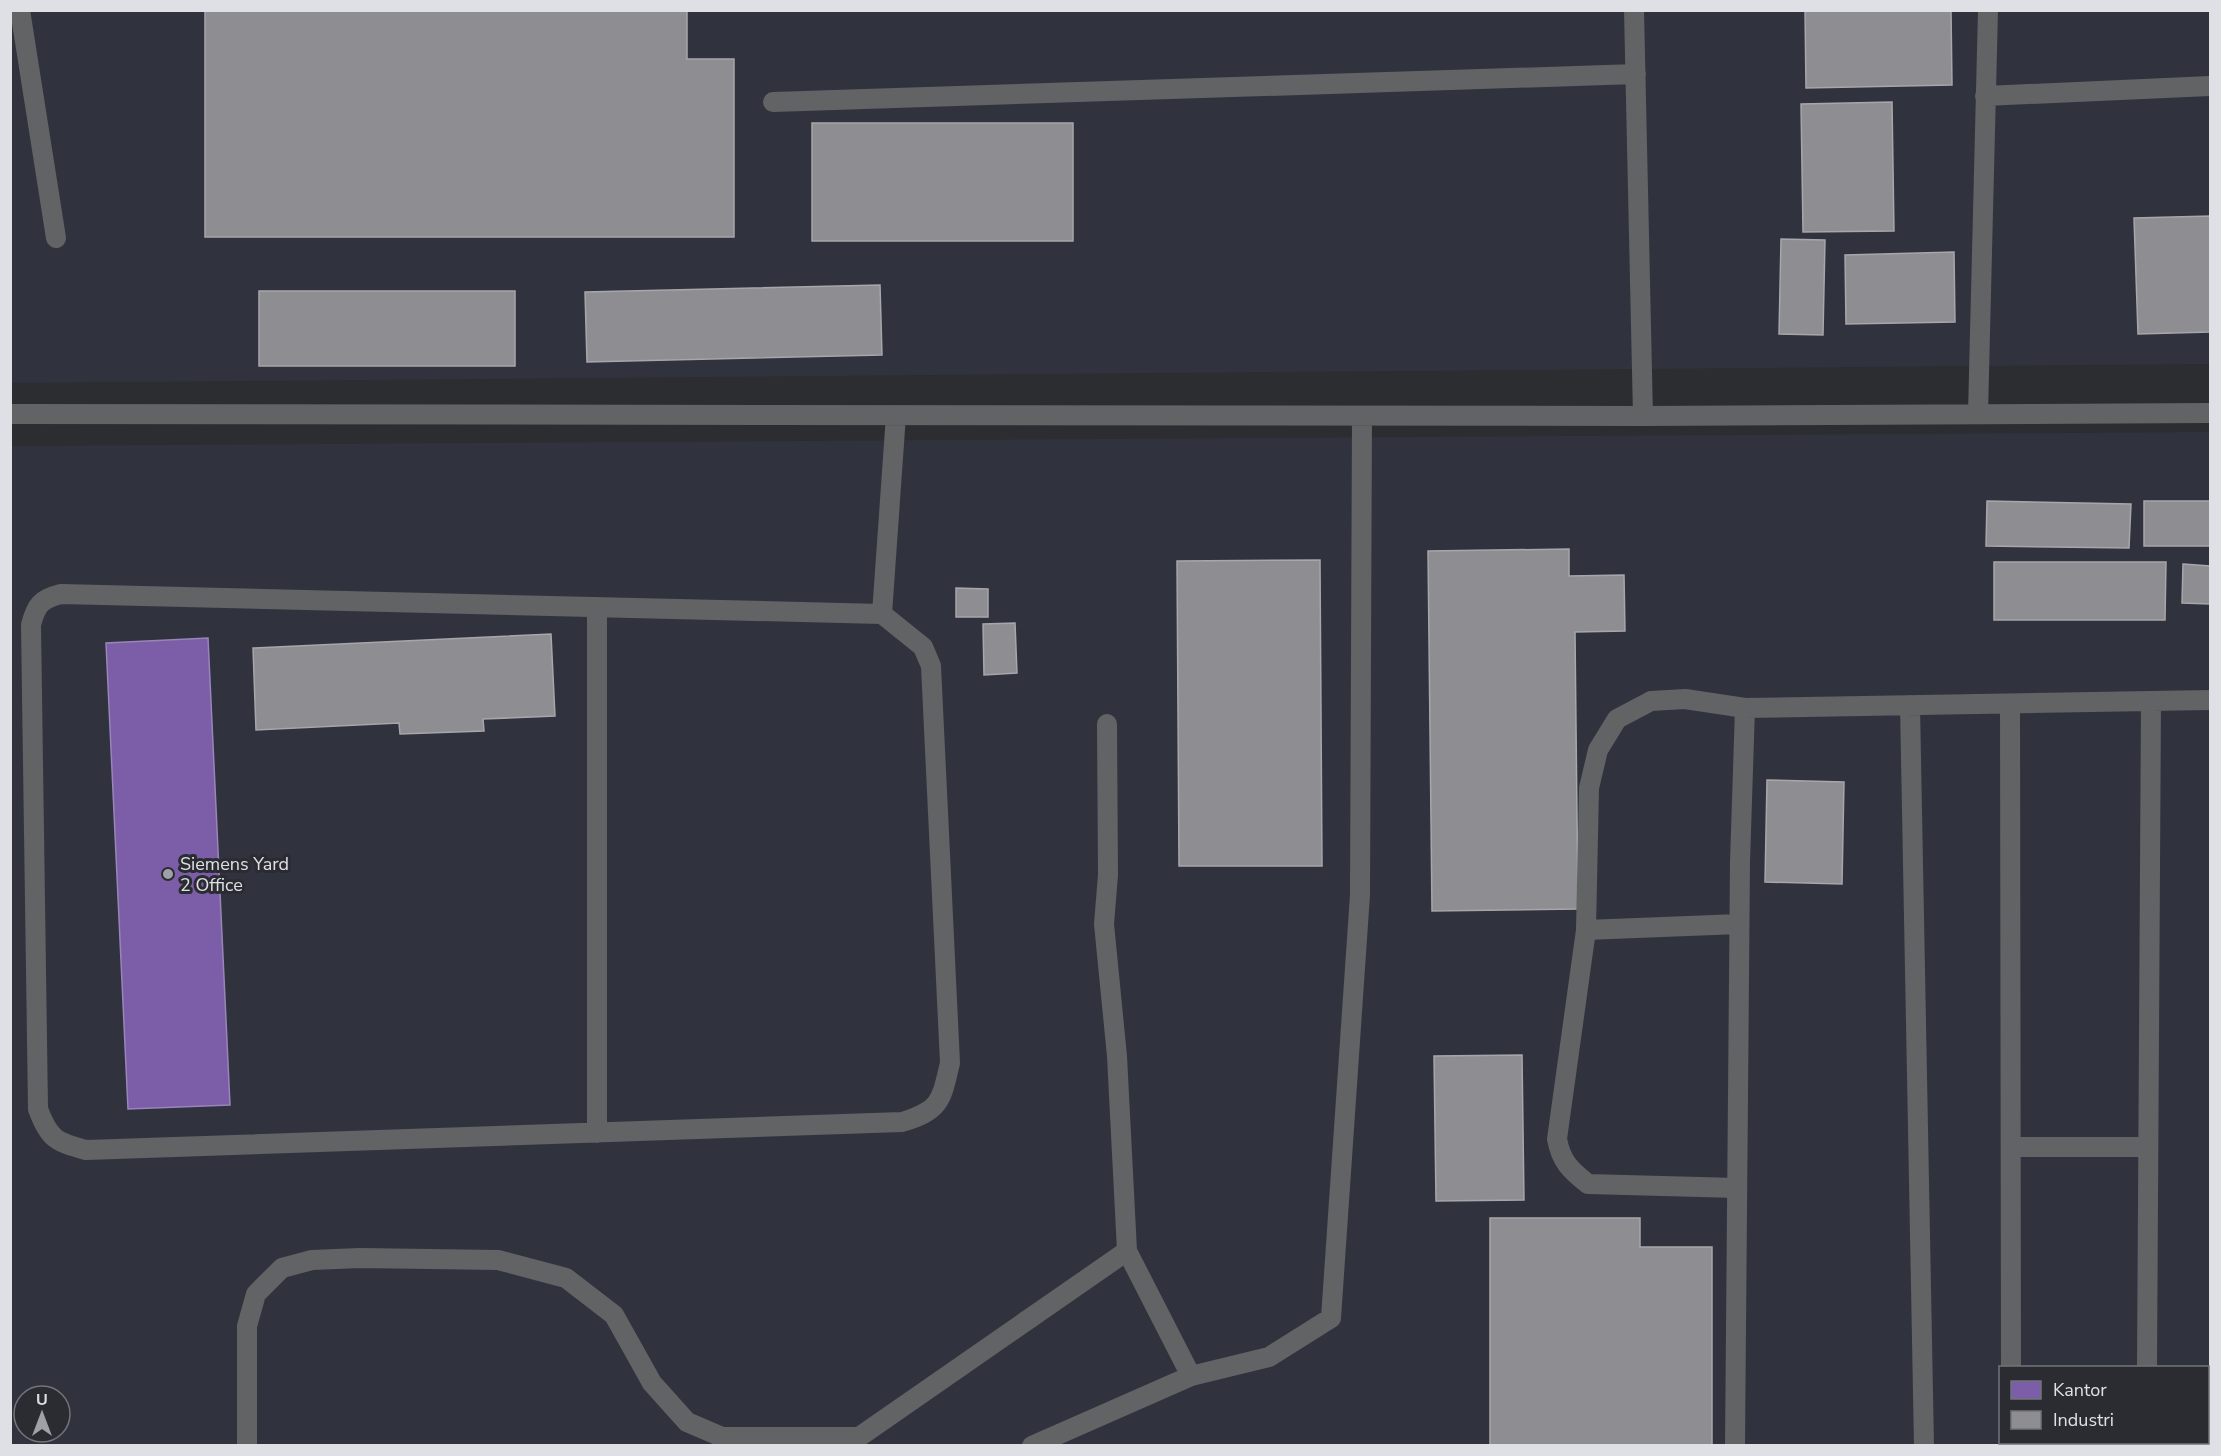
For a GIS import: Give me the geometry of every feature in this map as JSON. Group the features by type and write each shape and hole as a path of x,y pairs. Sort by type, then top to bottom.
{"lane":[{"path":"20,10 56,238"},
{"path":"1634,10 1642,416"},
{"path":"1978,414 1988,10"},
{"path":"773,102 1636,74"},
{"path":"1985,96 2211,86"},
{"path":"10,414 1642,416 2211,413"},
{"path":"882,614 896,415"},
{"path":"1032,1446 1191,1376 1269,1358 1330,1318 1360,895 1362,416"},
{"path":"61,594 882,614 923,647 932,666 950,1063 942,1095 929,1114 902,1122 86,1149 60,1143 46,1130 38,1109 31,625 35,609 44,598 61,594"},
{"path":"597,608 597,1133"},
{"path":"1737,1188 1588,1184 1570,1170 1560,1157 1557,1139 1586,930 1588,788 1598,750 1617,719 1651,701 1685,699 1745,708 2211,700"},
{"path":"2147,1366 2151,701"},
{"path":"2010,704 2011,1366"},
{"path":"1910,705 1924,1446"},
{"path":"1735,1446 1739,924 1745,708"},
{"path":"1107,724 1108,875 1104,924 1116,1056 1127,1251 1191,1376"},
{"path":"1586,930 1739,924"},
{"path":"2011,1147 2148,1147"},
{"path":"247,1446 247,1326 256,1294 282,1268 312,1260 360,1257 498,1260 566,1278 614,1315 652,1383 687,1422 722,1437 859,1437 1127,1251"}],"shaded area":[{"path":"10,11 2210,11 2210,364 11,383"},
{"path":"2210,432 2210,1445 11,1445 10,446"}],"building: Kantor":[{"name":"Siemens Yard 2 Office","path":"208,638 230,1105 128,1109 106,643"}],"building: Industri":[{"path":"205,10 687,10 687,59 734,59 734,237 205,237"},
{"path":"1805,10 1951,10 1952,85 1806,88"},
{"path":"1892,102 1894,231 1803,232 1801,104"},
{"path":"812,123 1073,123 1073,241 812,241"},
{"path":"2210,216 2210,332 2138,334 2134,218"},
{"path":"1781,239 1825,240 1823,335 1779,334"},
{"path":"1954,252 1955,322 1846,324 1845,255"},
{"path":"880,285 882,355 587,362 585,292"},
{"path":"259,291 515,291 515,366 259,366"},
{"path":"1987,501 2131,504 2129,548 1986,546"},
{"path":"2144,501 2210,501 2210,546 2144,546"},
{"path":"1569,549 1569,576 1624,575 1625,631 1575,632 1578,909 1432,911 1428,551"},
{"path":"1320,560 1322,866 1179,866 1177,561"},
{"path":"1994,562 2166,562 2165,620 1994,620"},
{"path":"2183,564 2210,566 2210,604 2182,603"},
{"path":"956,588 988,589 988,617 956,617"},
{"path":"1015,623 1017,673 984,675 983,624"},
{"path":"551,634 555,716 483,719 484,731 400,734 399,723 256,730 253,648"},
{"path":"1767,780 1844,782 1842,884 1765,882"},
{"path":"1522,1055 1524,1200 1436,1201 1434,1056"},
{"path":"1490,1218 1640,1218 1640,1247 1712,1247 1712,1446 1490,1446"}],"place":[{"name":"Siemens Yard 2 Office","path":"168,874"}]}
